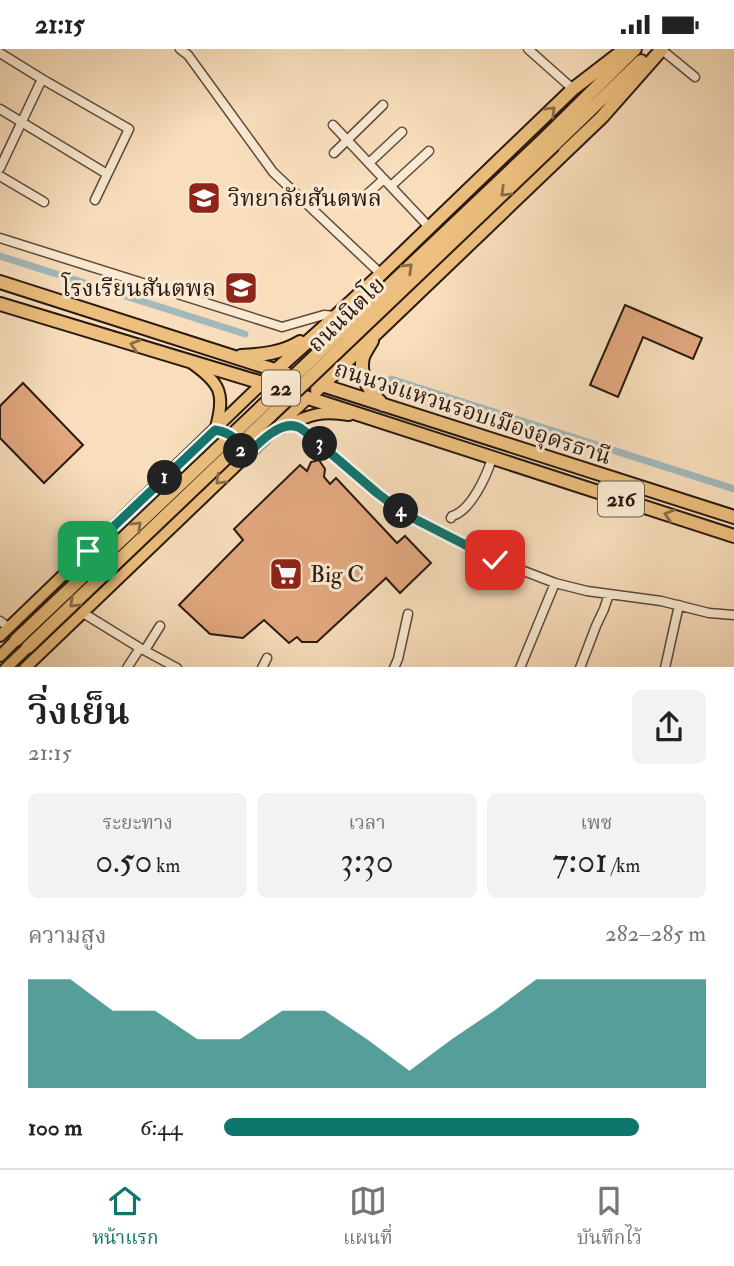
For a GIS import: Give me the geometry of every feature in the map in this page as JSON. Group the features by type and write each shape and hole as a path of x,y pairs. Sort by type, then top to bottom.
{"highway":[{"name":"ถนนนิตโย","path":"275,371 381,274 573,89 625,49"},
{"name":"ถนนนิตโย","path":"550,141 635,49"},
{"name":"ถนนนิตโย","path":"22,644 550,141 654,49"},
{"name":"ถนนนิตโย","path":"308,398 601,117 662,49"},
{"name":"ถนนวงแหวนรอบเมืองอุดรธานี","path":"0,282 734,517"},
{"name":"ถนนวงแหวนรอบเมืองอุดรธานี","path":"0,304 262,383 734,536"},
{"path":"336,316 340,329 351,340 359,342 374,335"},
{"path":"233,357 270,354 293,347 324,327"},
{"path":"374,335 363,358 363,379 383,405"}],"main road":[{"path":"190,361 209,375 218,388 221,408 215,430 227,432 235,439 241,449 242,460"},
{"name":"ถนนนิตโย","path":"0,636 4,624 215,430 275,371"},
{"name":"ถนนนิตโย","path":"25,667 308,398"},
{"path":"270,433 305,417 324,413 376,420"},
{"name":"ถนนนิตโย","path":"0,656 22,644"},
{"name":"ถนนนิตโย","path":"6,667 22,644"}],"street":[{"path":"180,49 188,55 273,172 381,274"},
{"path":"528,49 573,89"},
{"path":"662,49 695,77"},
{"path":"0,53 129,129 95,200"},
{"path":"0,168 42,79"},
{"path":"334,153 383,105"},
{"path":"0,109 107,174"},
{"path":"333,125 429,227"},
{"path":"369,163 402,132"},
{"path":"391,186 429,151"},
{"path":"0,176 44,202"},
{"path":"365,196 384,179"},
{"path":"0,238 282,327 324,314 336,316"},
{"path":"288,425 297,426 307,433 405,514 495,560 555,583 587,591 734,615"},
{"path":"451,519 452,516 460,514 477,491 485,479 492,458"},
{"path":"520,667 555,583"},
{"path":"580,667 609,594"},
{"path":"665,667 678,605"},
{"path":"83,613 177,667"},
{"path":"394,667 408,614"},
{"path":"127,667 160,626"},
{"path":"262,667 267,658"}],"building":[{"path":"625,305 702,338 693,359 643,337 618,397 590,385"},
{"path":"23,383 83,445 44,483 0,438 0,406"},
{"path":"319,460 325,469 324,477 330,484 336,478 397,543 405,536 431,563 400,593 386,578 317,642 302,642 297,637 289,643 264,620 243,638 210,634 179,605 243,540 234,529 300,465 307,471 311,462"}],"waterway":[{"path":"0,256 245,334"},
{"path":"391,379 734,489"}],"place":[{"name":"วิทยาลัยสันตพล","path":"204,198"},
{"name":"โรงเรียนสันตพล","path":"241,288"},
{"name":"Big C","path":"286,574"}],"route":[{"path":"88,551 215,430 227,432 235,439 241,449 242,460 270,433 288,425 297,426 307,433 405,514 495,560"}]}
